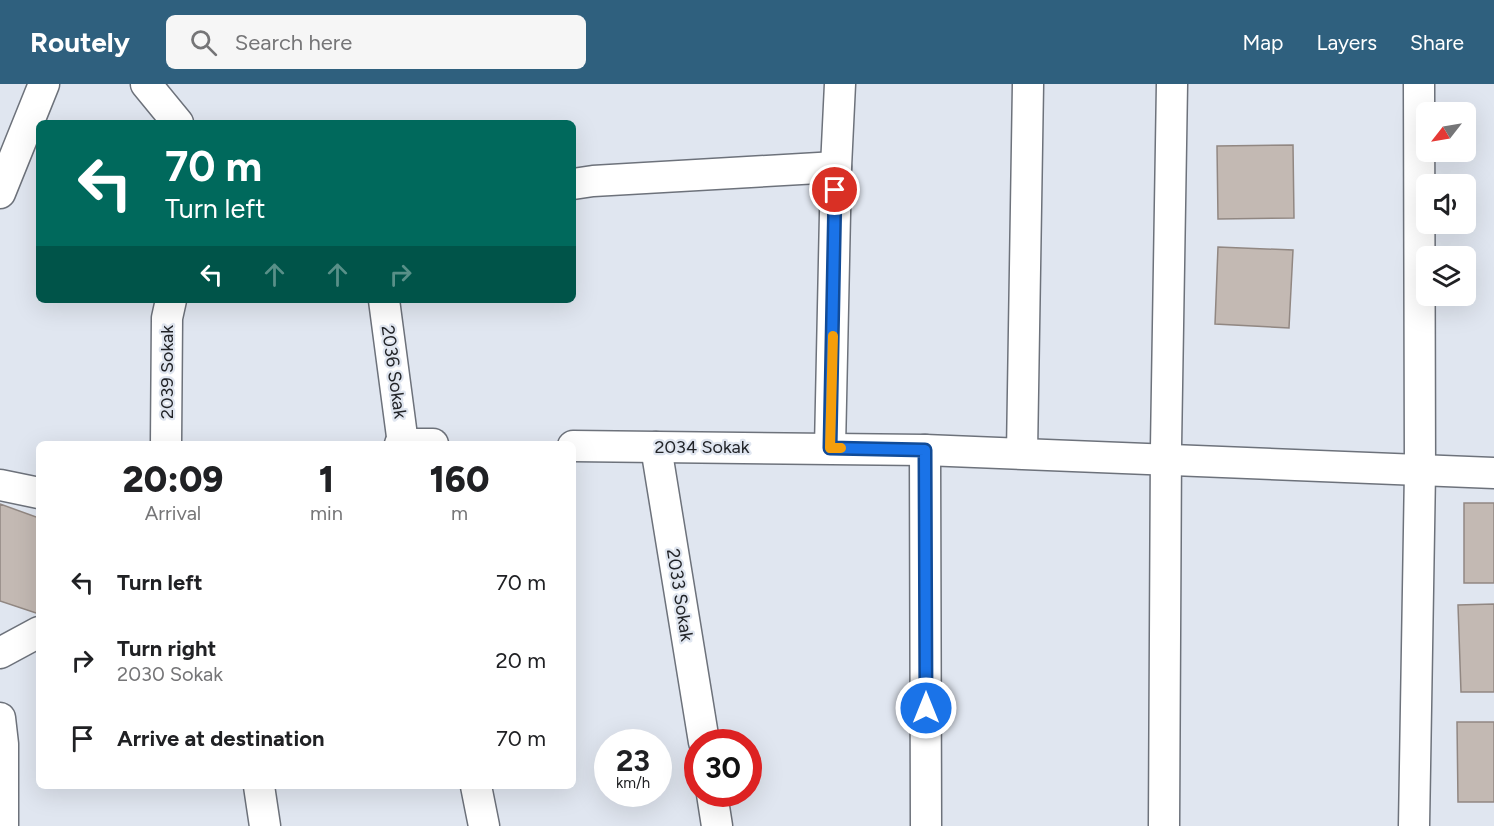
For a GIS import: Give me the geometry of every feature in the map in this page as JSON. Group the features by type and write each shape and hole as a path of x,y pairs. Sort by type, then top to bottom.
{"street":[{"path":"0,193 44,84"},
{"path":"146,84 176,120"},
{"path":"830,448 840,84"},
{"path":"1022,453 1028,84"},
{"path":"1164,826 1166,458 1172,84"},
{"path":"1414,826 1420,471 1419,84"},
{"path":"576,184 836,167"},
{"name":"2039 Sokak","path":"166,441 167,318 170,303"},
{"name":"2036 Sokak","path":"384,303 402,441"},
{"name":"2034 Sokak","path":"576,446 925,450 1494,473"},
{"name":"2033 Sokak","path":"656,447 702,729"},
{"path":"925,450 926,826"},
{"path":"0,485 36,492"},
{"path":"0,653 36,634"},
{"path":"0,718 3,744 3,826"},
{"path":"259,789 265,826"},
{"path":"477,789 484,826"},
{"path":"714,807 717,826"}],"building":[{"path":"1293,145 1294,218 1218,219 1217,146"},
{"path":"1218,247 1293,250 1289,328 1215,324"},
{"path":"1464,503 1494,503 1494,583 1464,583"},
{"path":"0,504 36,517 36,613 0,601"},
{"path":"1494,604 1494,692 1461,692 1458,605"},
{"path":"1457,722 1494,722 1494,802 1458,802"}],"slow traffic":[{"path":"833,336 830,448 841,448"}],"route":[{"path":"835,190 830,448 925,450 926,708"}]}
